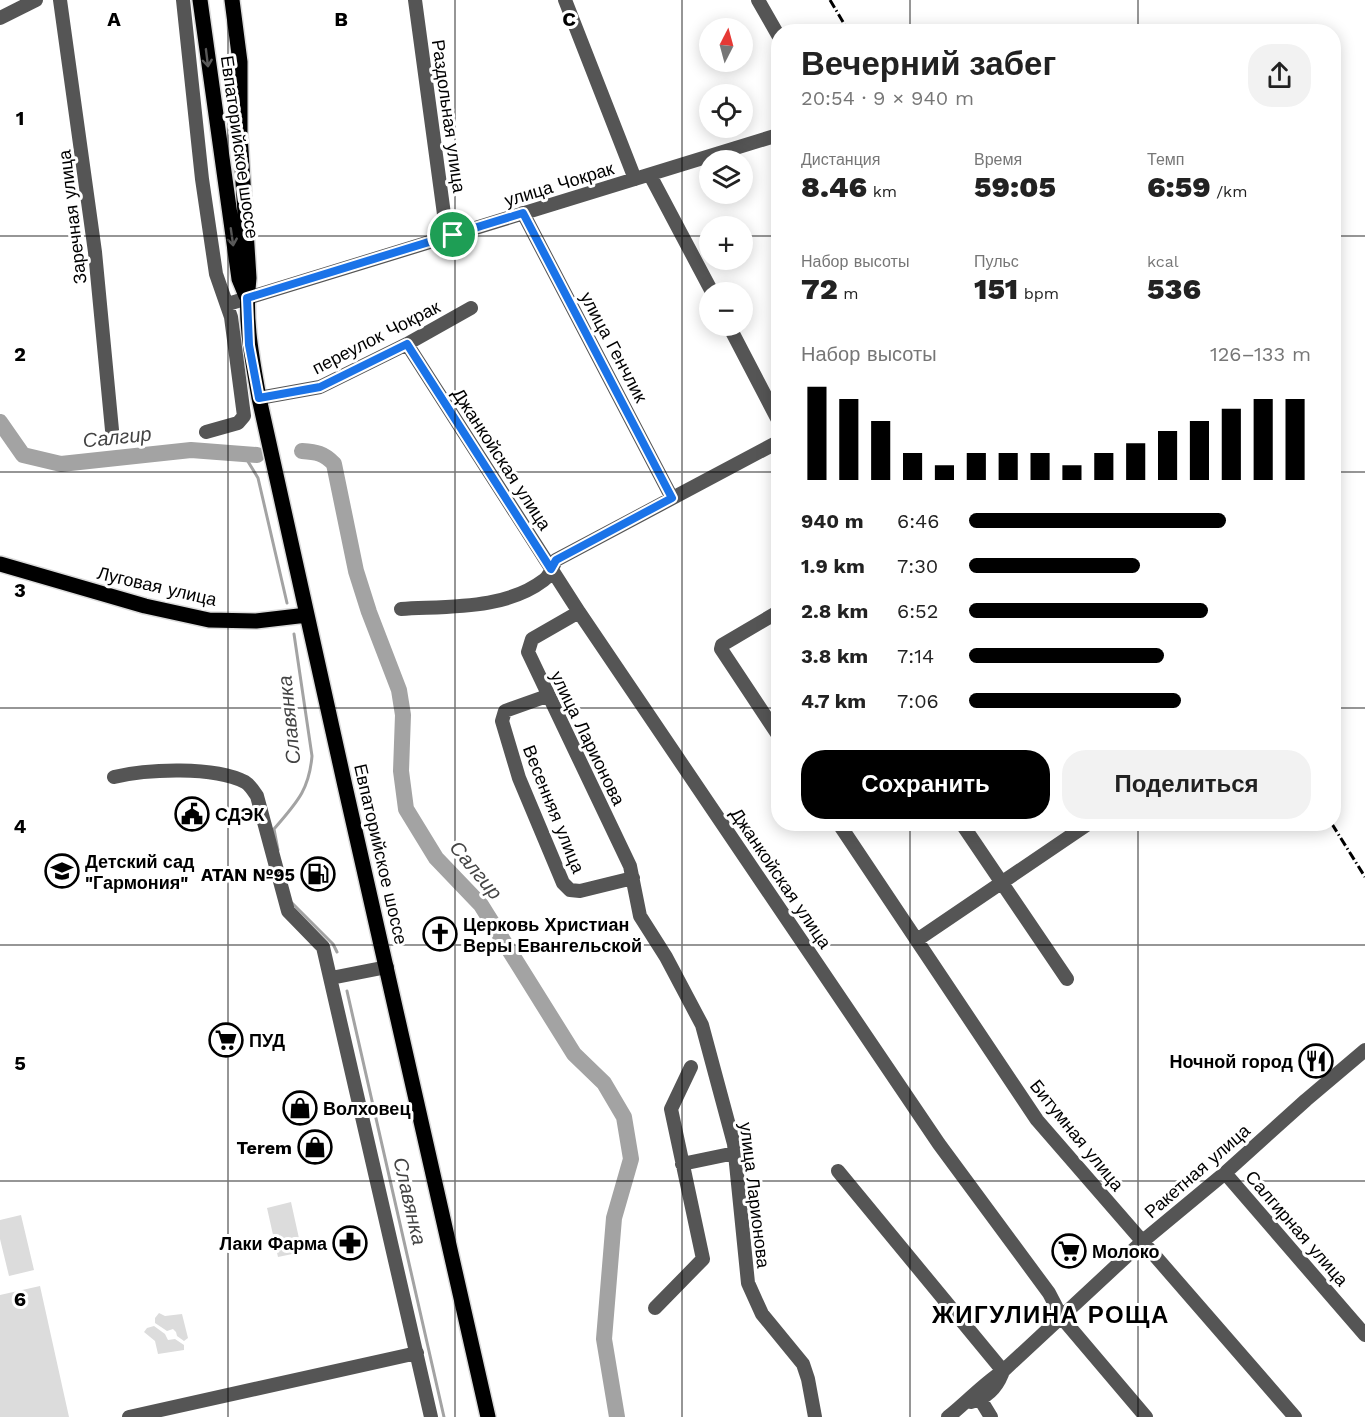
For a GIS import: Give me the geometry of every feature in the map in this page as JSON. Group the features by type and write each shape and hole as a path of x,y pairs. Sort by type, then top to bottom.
{"main road":[{"name":"Евпаторийское шоссе","path":"200,0 238,279 247,298"},
{"name":"Евпаторийское шоссе","path":"234,0 240,62 240,134 249,278 247,298 249,345 307,615 488,1417"},
{"name":"Луговая улица","path":"0,564 145,606 209,620 256,621 307,615"}],"street":[{"path":"0,18 36,0"},
{"name":"Заречная улица","path":"60,0 95,252 112,430"},
{"path":"183,0 202,179 216,274 231,317 243,416 238,423 206,432"},
{"name":"Раздольная улица","path":"415,0 446,229 453,235"},
{"path":"565,0 635,179"},
{"path":"758,0 772,24"},
{"name":"улица Чокрак","path":"228,303 771,137"},
{"path":"650,174 707,282"},
{"name":"улица Генчлик","path":"523,213 672,498"},
{"name":"переулок Чокрак","path":"259,398 320,387 407,344 471,308"},
{"path":"734,336 771,407"},
{"name":"Джанкойская улица","path":"407,344 579,612 932,1134 1049,1293 1062,1318 1146,1417"},
{"path":"401,609 490,603 513,596 546,579 556,560 771,446"},
{"name":"улица Ларионова","path":"579,612 532,639 529,643 529,656 630,866 640,916 666,957 702,1025 735,1153 748,1283 762,1314 803,1364 815,1417"},
{"path":"771,616 722,645 721,649 771,724"},
{"name":"Весенняя улица","path":"547,696 505,711 502,721 519,778 563,883 570,890 580,891 633,878"},
{"path":"114,777 143,771 196,772 229,777 244,782 257,796 288,911 323,946 431,1417"},
{"name":"Битумная улица","path":"844,831 1037,1120 1295,1417"},
{"path":"967,831 1067,979"},
{"path":"917,940 1073,831"},
{"path":"331,978 387,967"},
{"name":"Ракетная улица","path":"948,1417 973,1401 978,1390 1003,1371 1062,1318 1143,1241 1225,1173 1365,1050"},
{"path":"655,1308 703,1259 671,1109 691,1067"},
{"path":"682,1164 735,1153"},
{"path":"838,1171 1003,1371"},
{"name":"Салгирная улица","path":"1225,1173 1365,1335"},
{"path":"129,1417 417,1353"},
{"path":"973,1401 991,1417"}],"shaded area":[{"path":"291,1202 302,1252 278,1257 267,1208"},
{"path":"21,1215 34,1270 9,1276 0,1239 0,1220"},
{"path":"40,1286 69,1417 0,1417 0,1295"},
{"path":"159,1313 165,1316 182,1314 188,1338 184,1341 173,1329 167,1331 155,1323 155,1318"},
{"path":"154,1326 165,1334 168,1340 175,1339 184,1345 184,1350 158,1354 155,1341 144,1332 147,1328"}],"waterway":[{"name":"Салгир","path":"0,422 23,455 61,464 191,450 257,455"},
{"name":"Салгир","path":"302,451 320,454 334,464 356,571 399,690 403,715 401,771 406,809 436,858 481,905 574,1054 604,1083 624,1117 631,1159 614,1218 604,1339 617,1417"},
{"name":"Славянка","path":"244,455 258,478 287,603"},
{"name":"Славянка","path":"278,850 274,829 300,796 308,779 312,756 294,634"},
{"name":"Славянка","path":"292,903 333,944 337,952"},
{"name":"Славянка","path":"347,991 444,1417"}],"railway":[{"path":"830,0 844,24"},
{"path":"1336,831 1365,877"}],"place":[{"name":"СДЭК","path":"192,814"},
{"name":"Детский сад \"Гармония\"","path":"62,871"},
{"name":"ATAN №95","path":"318,874"},
{"name":"Церковь Христиан Веры Евангельской","path":"440,934"},
{"name":"ПУД","path":"226,1040"},
{"name":"Ночной город","path":"1316,1061"},
{"name":"Волховец","path":"300,1108"},
{"name":"Terem","path":"315,1147"},
{"name":"Лаки Фарма","path":"350,1243"},
{"name":"Молоко","path":"1069,1251"}],"district":[{"name":"ЖИГУЛИНА РОЩА","path":"1051,1315"}],"route":[{"path":"523,213 672,498 556,560 551,569 407,344 320,387 259,398 249,345 247,298 453,235 523,213"}]}
